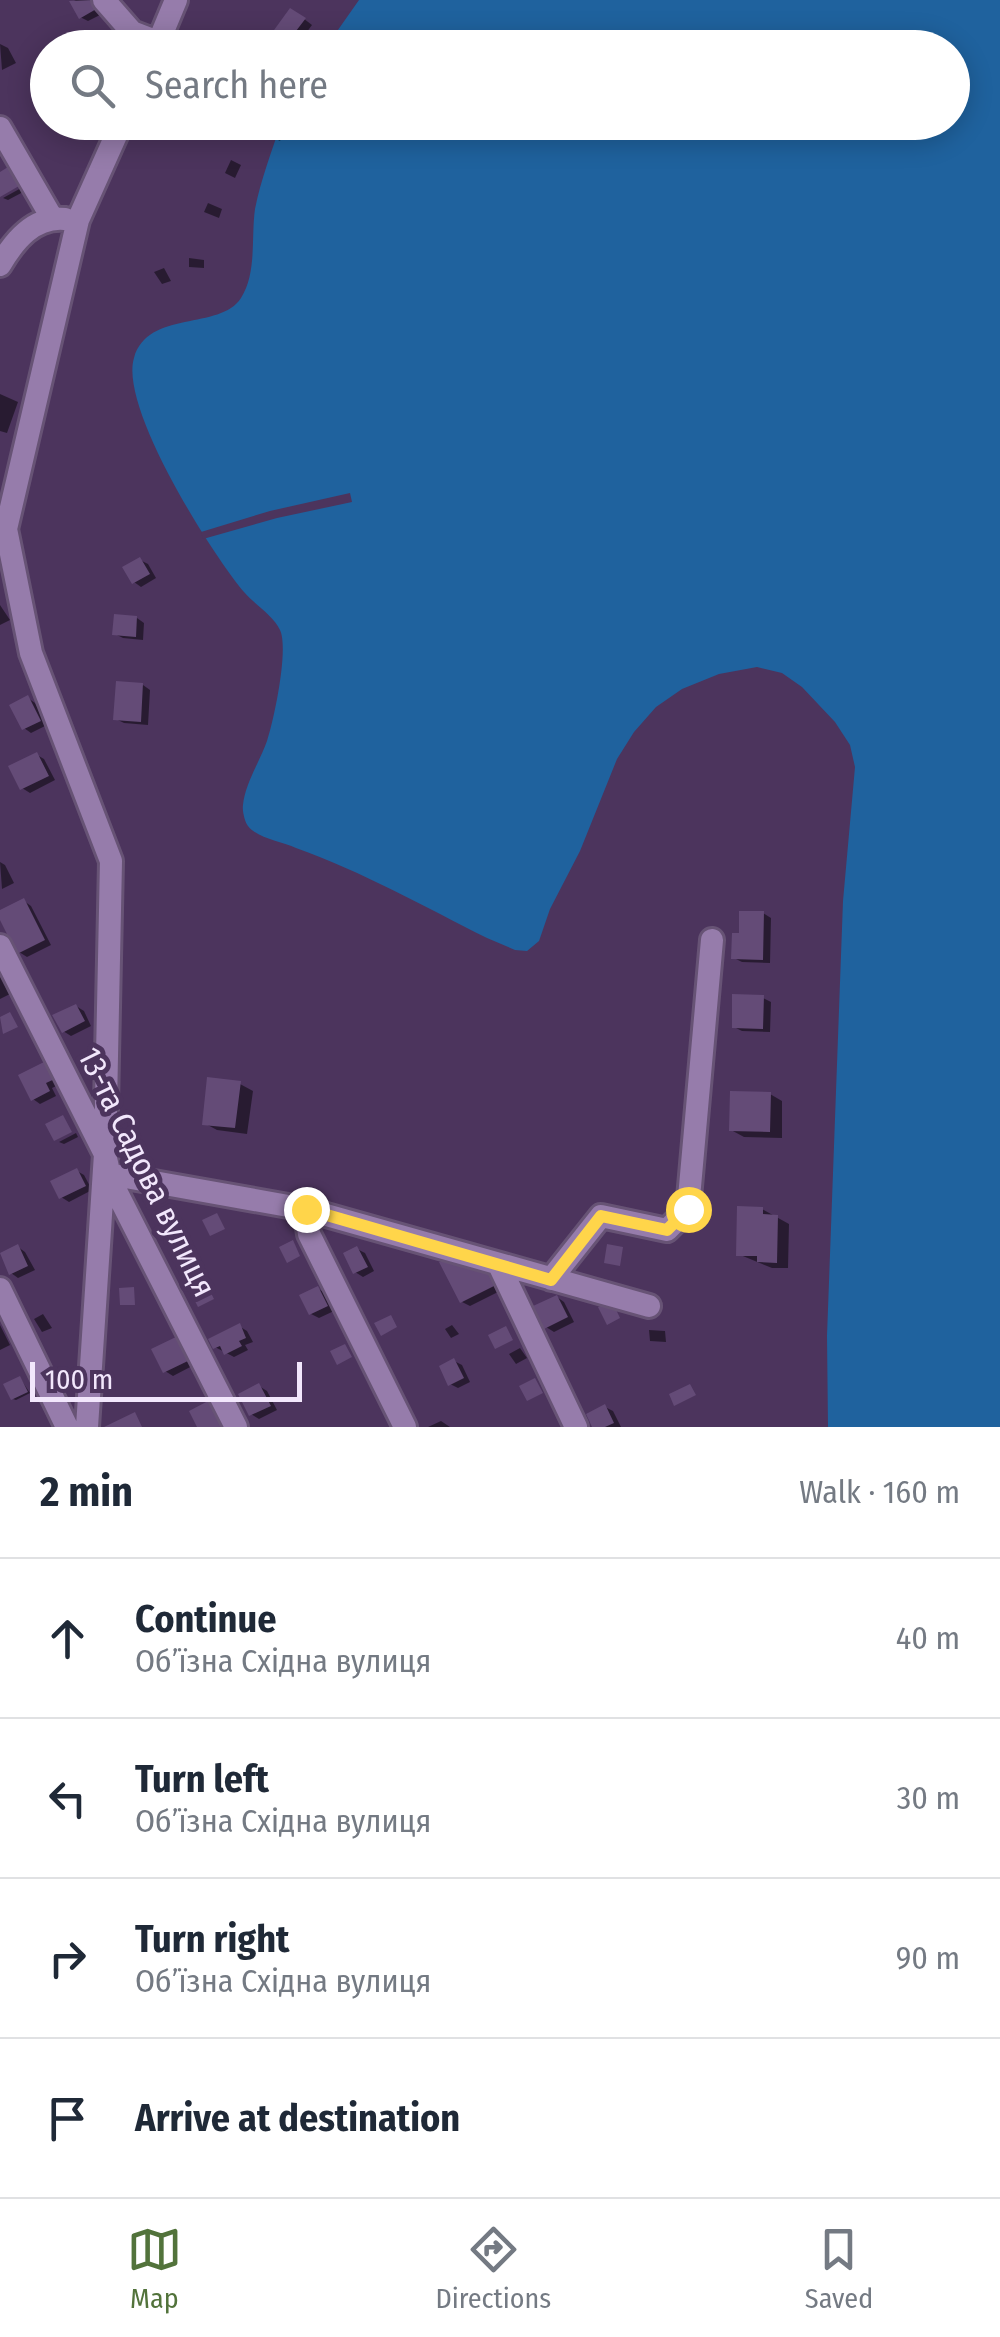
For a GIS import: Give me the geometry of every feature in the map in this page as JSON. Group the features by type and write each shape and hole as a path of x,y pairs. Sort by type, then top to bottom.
{"street":[{"path":"104,0 130,30"},
{"path":"163,30 176,0"},
{"path":"0,128 52,218"},
{"path":"87,1427 105,1154 111,861 30,653 6,529 78,220 114,140"},
{"path":"0,266 16,238 52,218 78,220"},
{"path":"551,1280 601,1216 667,1230 688,1209 712,940"},
{"name":"13-та Садова вулиця","path":"0,946 105,1154 111,1181 236,1427"},
{"path":"111,1181 120,1176 306,1209 648,1306"},
{"path":"306,1209 310,1234 405,1427"},
{"path":"499,1264 576,1427"},
{"path":"0,1289 67,1427"}],"water":[{"path":"359,0 1000,0 1000,1427 828,1427 827,1336 843,901 855,767 850,745 835,722 802,687 782,673 757,667 719,674 682,689 656,707 617,759 539,941 527,951 487,938 345,867 263,837 248,826 243,805 273,717 282,668 280,630 229,573 191,514 154,443 133,381 134,358 142,343 154,333 217,314 241,298 251,266 257,198 275,140 970,140 970,30 338,30"}],"pier":[{"path":"350,493 352,502 203,539 201,532"}],"building":[{"path":"93,0 98,8 79,19 69,1"},
{"path":"290,8 306,18 297,30 274,30"},
{"path":"8,167 19,186 0,197 0,172"},
{"path":"140,557 150,574 132,584 122,567"},
{"path":"114,614 137,616 136,637 112,635"},
{"path":"116,681 143,683 141,722 113,720"},
{"path":"28,695 41,721 22,730 9,705"},
{"path":"37,752 49,776 20,790 8,766"},
{"path":"24,898 45,940 17,954 0,920 0,910"},
{"path":"739,911 764,911 763,960 731,959 732,933 739,933"},
{"path":"732,994 764,995 763,1029 732,1028"},
{"path":"76,1004 85,1021 62,1033 52,1015"},
{"path":"10,1012 18,1027 3,1034 0,1017"},
{"path":"48,1060 57,1078 46,1083 50,1091 31,1101 18,1075"},
{"path":"207,1077 241,1081 235,1128 202,1125"},
{"path":"730,1091 771,1092 770,1132 729,1131"},
{"path":"63,1115 72,1132 54,1141 45,1124"},
{"path":"77,1168 86,1186 59,1199 50,1181"},
{"path":"737,1206 763,1207 763,1214 778,1215 777,1263 757,1262 757,1256 736,1256"},
{"path":"217,1213 225,1229 210,1236 202,1220"},
{"path":"293,1240 300,1256 287,1263 279,1247"},
{"path":"18,1244 28,1266 9,1275 0,1253"},
{"path":"607,1244 623,1247 620,1266 604,1263"},
{"path":"357,1246 368,1267 353,1274 343,1253"},
{"path":"447,1259 486,1266 496,1285 460,1303 439,1262"},
{"path":"207,1285 214,1299 198,1307 191,1293"},
{"path":"318,1286 328,1306 309,1315 299,1295"},
{"path":"134,1287 135,1305 120,1305 119,1288"},
{"path":"557,1295 568,1317 544,1329 533,1306"},
{"path":"612,1301 620,1318 607,1325 598,1307"},
{"path":"391,1315 397,1327 381,1336 374,1323"},
{"path":"240,1323 246,1338 239,1341 242,1346 224,1355 220,1346 213,1349 208,1339"},
{"path":"506,1326 513,1340 495,1349 488,1335"},
{"path":"178,1336 190,1360 163,1373 151,1349"},
{"path":"345,1344 352,1357 337,1365 330,1351"},
{"path":"454,1358 464,1378 448,1386 439,1366"},
{"path":"20,1376 28,1392 11,1400 3,1384"},
{"path":"535,1378 543,1393 527,1401 519,1386"},
{"path":"259,1383 271,1406 249,1416 238,1394"},
{"path":"690,1384 696,1395 674,1406 669,1394"},
{"path":"210,1400 224,1427 197,1427 189,1411"},
{"path":"605,1404 614,1423 592,1427 586,1414"},
{"path":"135,1412 142,1427 104,1427"}],"route":[{"path":"306,1209 551,1280 601,1216 667,1230 688,1209"}]}
